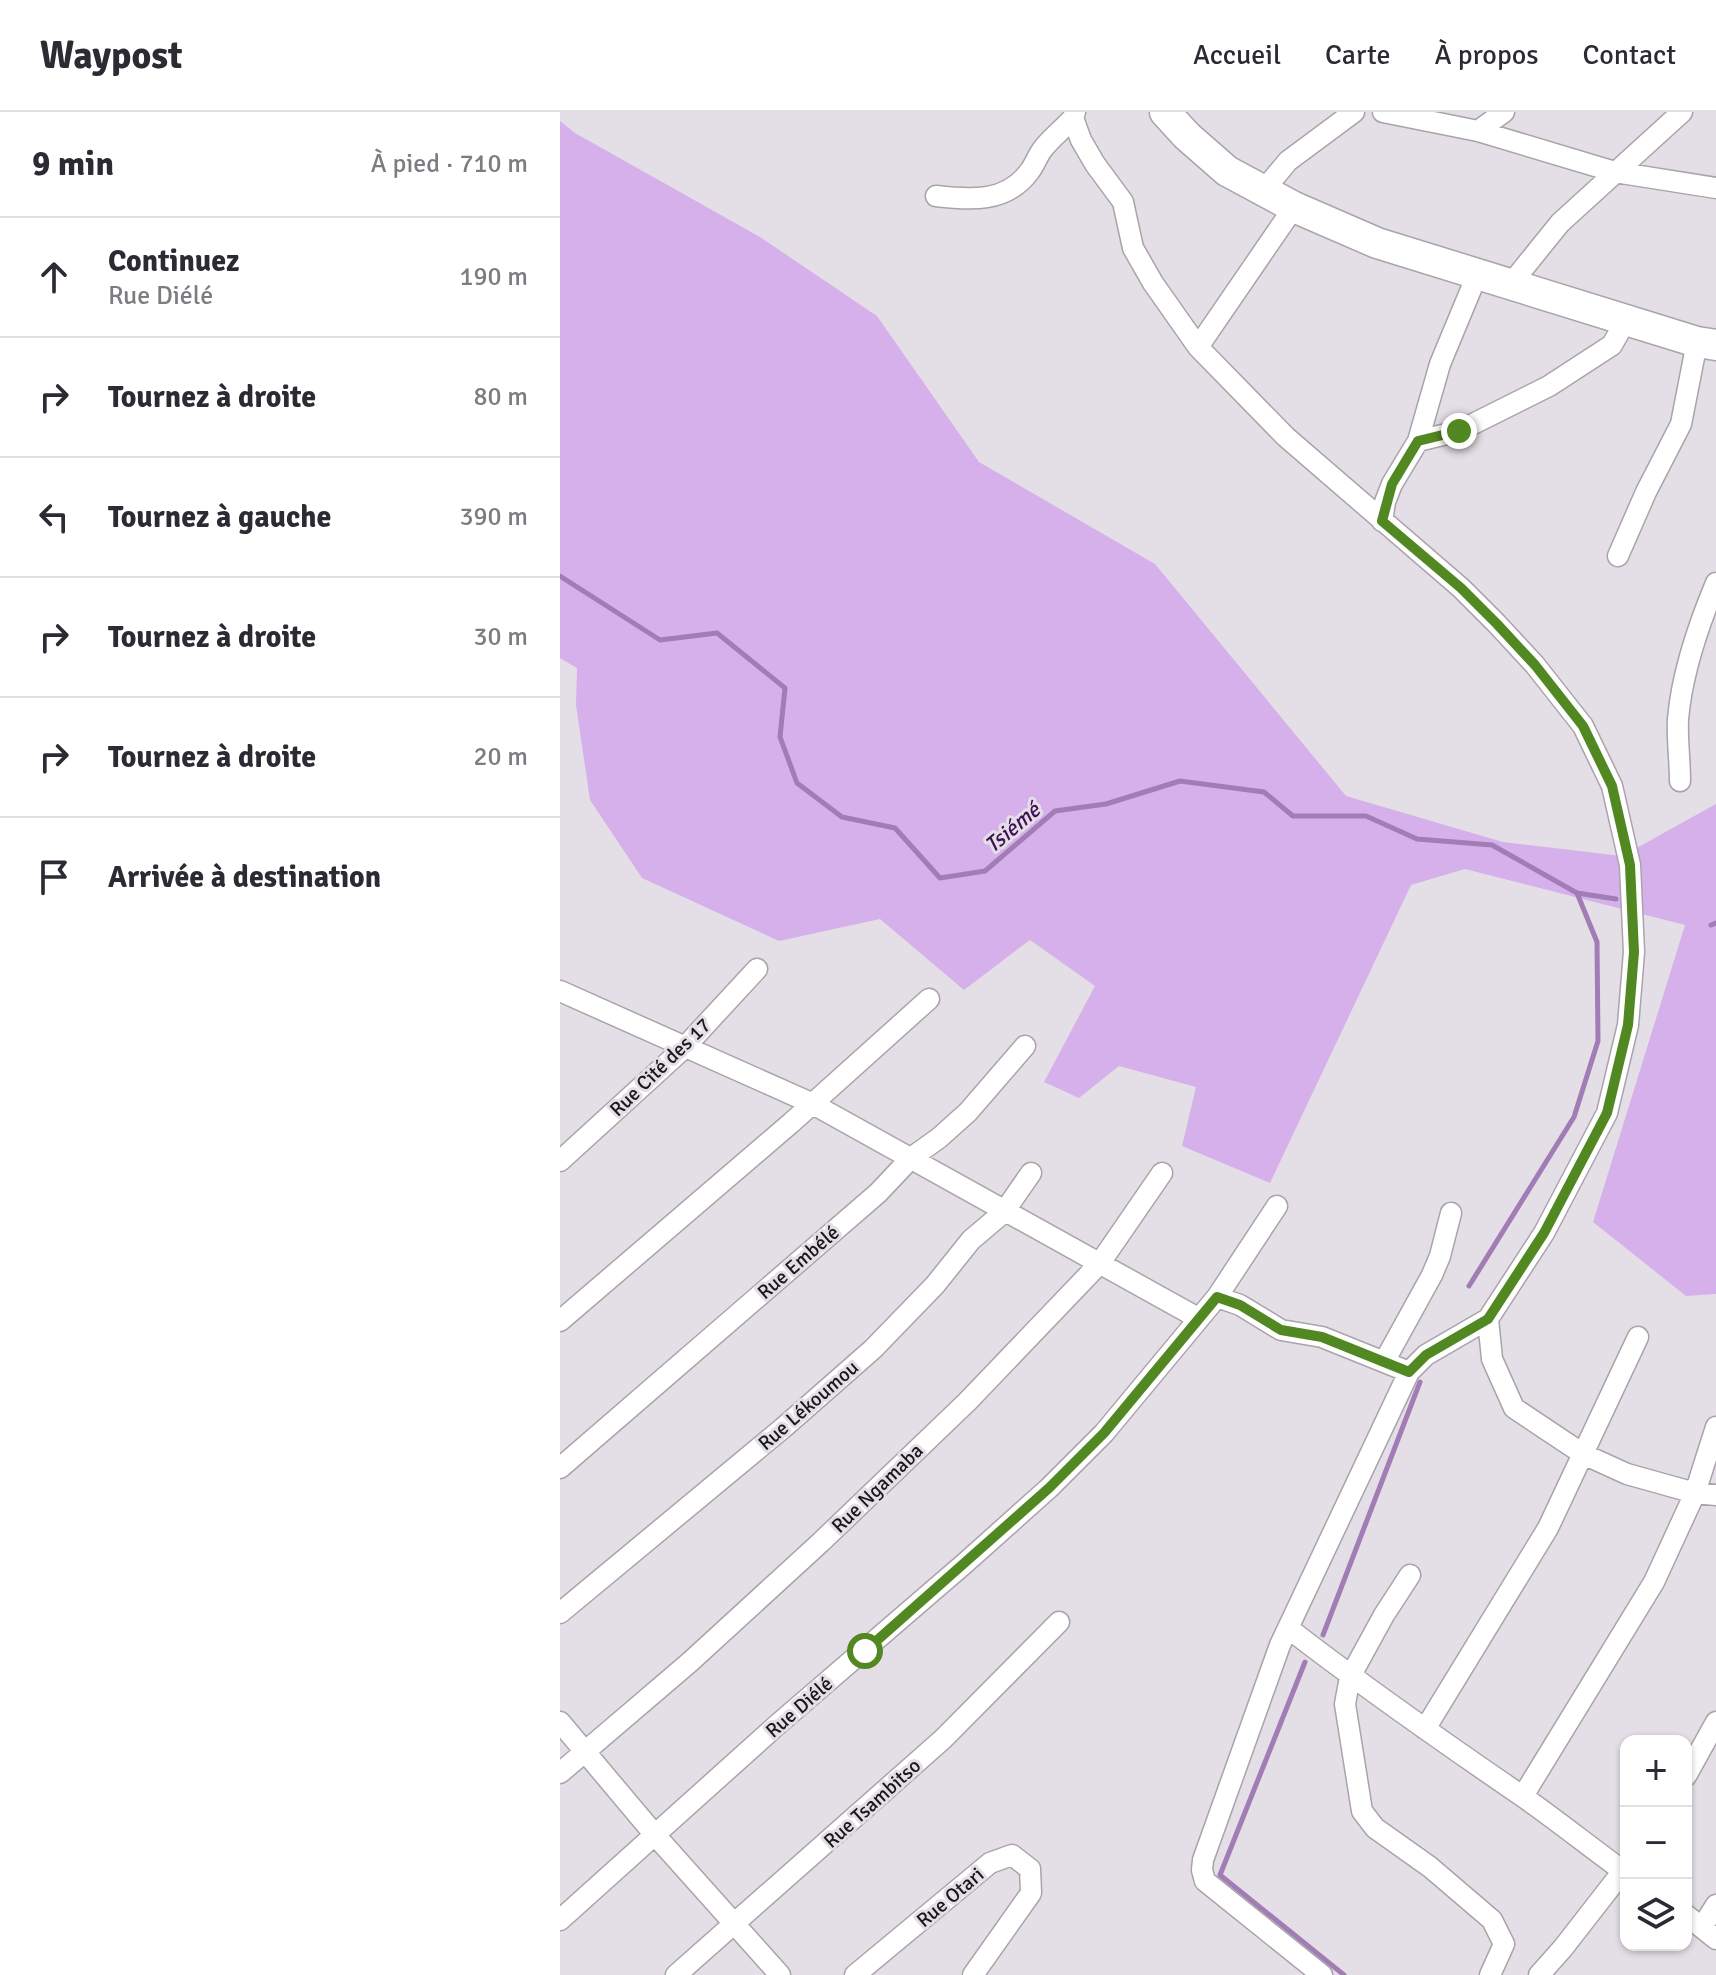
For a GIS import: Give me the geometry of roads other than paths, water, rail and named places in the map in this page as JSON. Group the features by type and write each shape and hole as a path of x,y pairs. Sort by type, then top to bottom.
{"main road":[{"path":"1165,112 1227,171 1294,207 1377,243 1707,344"}],"street":[{"path":"1263,191 1296,154 1354,112"},
{"path":"1383,112 1478,131 1615,172 1716,188"},
{"path":"1478,131 1504,112"},
{"path":"1510,285 1560,223 1682,112"},
{"path":"936,196 968,200 1004,193 1031,171 1041,151 1074,115 1095,164 1123,202 1133,248 1153,283 1198,347 1286,437 1461,588 1535,665 1583,726 1612,786 1630,865 1634,952 1628,1025 1607,1113 1544,1233 1488,1319 1426,1355 1409,1372 1288,1628 1202,1870 1205,1881 1211,1887 1322,1975"},
{"path":"1198,347 1294,207"},
{"path":"1382,521 1392,484 1418,441 1440,364 1477,275"},
{"path":"1418,441 1459,431 1549,386 1612,345 1626,320"},
{"path":"1618,556 1681,424 1707,344"},
{"path":"1680,781 1678,718 1687,668 1699,623 1716,583"},
{"name":"Rue Cité des 17","path":"560,1161 684,1048 757,969"},
{"path":"563,996 811,1103 1198,1318"},
{"path":"560,1321 929,999"},
{"name":"Rue Embélé","path":"560,1468 878,1193 911,1158 968,1112 1025,1046"},
{"name":"Rue Lékoumou","path":"560,1613 873,1349 935,1285 971,1240 1004,1212 1031,1173"},
{"name":"Rue Ngamaba","path":"560,1773 690,1662 967,1402 1100,1263 1162,1173"},
{"name":"Rue Diélé","path":"560,1920 1049,1488 1104,1433 1217,1297 1277,1206"},
{"path":"1384,1362 1432,1275 1451,1213"},
{"path":"1217,1297 1240,1305 1281,1330 1322,1337 1409,1372"},
{"path":"1488,1319 1492,1359 1514,1408 1583,1454 1627,1474 1706,1494"},
{"path":"1425,1729 1548,1528 1638,1337"},
{"path":"1523,1796 1706,1494 1716,1427"},
{"path":"1410,1575 1350,1677 1345,1704 1362,1811 1375,1828 1430,1867 1492,1920 1504,1944 1490,1975"},
{"name":"Rue Tsambitso","path":"676,1975 862,1814 943,1739 1059,1622"},
{"path":"1288,1628 1350,1677 1620,1866"},
{"path":"560,1722 655,1835 780,1975"},
{"path":"1692,1765 1716,1722"},
{"name":"Rue Otari","path":"855,1975 990,1863 1012,1855 1030,1869 1031,1893 973,1975"},
{"path":"1539,1975 1620,1876"},
{"path":"1701,1927 1716,1905"}],"waterway":[{"name":"Tsiémé","path":"560,576 660,640 717,633 785,688 780,737 797,783 842,817 895,828 940,878 985,871 1055,811 1106,804 1180,781 1264,792 1293,816 1366,816 1417,839 1492,845 1577,893 1616,899"},
{"path":"1469,1286 1574,1117 1598,1041 1597,942 1577,893"},
{"name":"Tsiémé","path":"1711,925 1716,923"},
{"path":"1323,1635 1420,1382"},
{"path":"1305,1662 1220,1875 1344,1975"}]}
